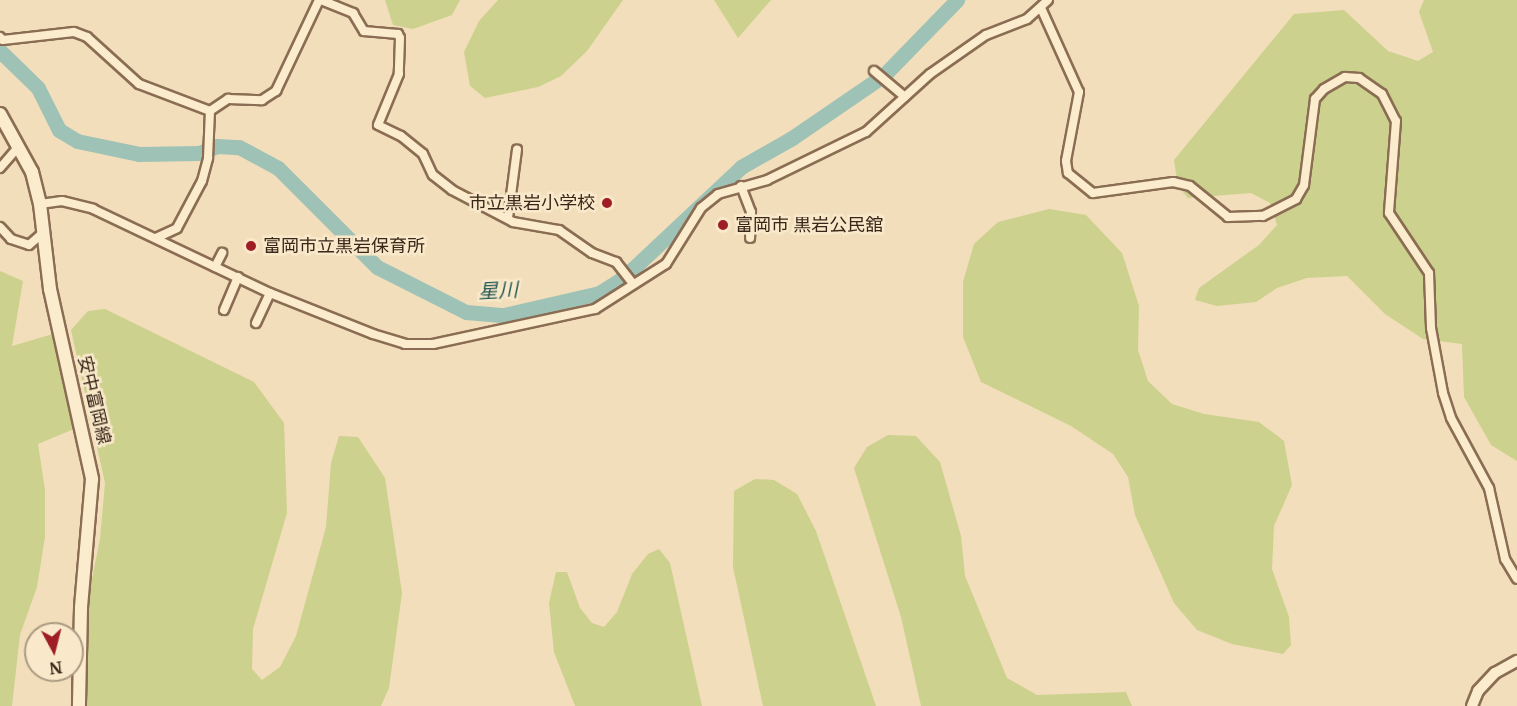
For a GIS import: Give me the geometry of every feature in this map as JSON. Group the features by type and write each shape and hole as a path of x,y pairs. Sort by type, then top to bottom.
{"main road":[{"name":"安中富岡線","path":"0,114 32,172 40,204 52,299 92,479 81,608 79,706"}],"street":[{"path":"210,111 228,99 262,100 276,91 320,0 353,13 364,31 398,34 400,38 399,74 378,125 401,136 423,154 434,175 452,190 508,218 559,230 592,253 616,262 632,283"},
{"path":"40,204 62,201 82,205 270,293 395,341 433,344 595,309 675,254 701,208 718,194 767,180 866,132 905,97 986,35 1027,19 1048,0"},
{"path":"1041,8 1079,92 1066,161 1068,173 1093,194 1173,182 1190,186 1228,216 1242,219 1263,216 1296,199 1304,185 1315,99 1324,89 1345,77 1359,78 1382,94 1396,121 1389,213 1429,273 1431,328 1443,393 1451,418 1489,488 1505,559 1517,579"},
{"path":"0,37 3,40 74,32 87,37 139,84 210,111"},
{"path":"874,71 884,82 905,97"},
{"path":"156,238 177,228 202,181 208,158 210,111"},
{"path":"1,164 19,146"},
{"path":"508,218 518,150"},
{"path":"741,186 751,212 750,238"},
{"path":"0,227 11,239 29,245 44,232"},
{"path":"215,267 222,253"},
{"path":"224,310 237,277"},
{"path":"256,323 270,293"},
{"path":"1472,706 1478,692 1495,674 1517,661"}],"green space":[{"path":"385,0 460,0 452,15 413,29 393,25"},
{"path":"498,0 623,0 587,51 561,76 538,87 485,98 470,86 464,52 479,21"},
{"path":"714,0 771,0 738,38"},
{"path":"1424,0 1517,0 1517,461 1491,445 1464,397 1462,344 1423,339 1385,314 1347,276 1307,278 1277,288 1256,302 1217,306 1195,300 1199,288 1259,245 1277,225 1270,203 1251,193 1188,198 1178,186 1174,160 1294,14 1344,10 1388,51 1418,61 1433,52 1419,12"},
{"path":"1049,209 1086,215 1122,253 1139,306 1138,350 1148,381 1172,404 1204,414 1259,422 1284,441 1292,485 1274,526 1272,569 1289,617 1291,645 1283,654 1232,644 1197,630 1174,603 1135,515 1128,477 1113,454 1071,426 981,382 963,337 963,282 974,244 998,222"},
{"path":"0,271 23,281 12,346 53,334 74,429 38,444 45,490 45,537 37,587 20,635 12,706 0,706"},
{"path":"105,309 254,382 284,423 287,513 253,629 252,669 262,680 280,667 296,636 326,527 331,463 339,436 358,437 385,478 402,593 389,688 381,706 84,706 86,609 100,539 105,483 71,330 88,311"},
{"path":"888,435 916,436 940,462 961,536 965,576 1007,678 1037,695 1126,692 1132,706 921,706 901,617 854,468 867,447"},
{"path":"755,479 774,480 797,494 816,531 876,706 763,706 733,567 734,491"},
{"path":"659,549 670,563 702,706 575,706 554,652 549,603 556,572 567,572 580,608 592,623 604,627 617,612 632,574 648,554"}],"waterway":[{"name":"星川","path":"0,51 38,88 59,130 77,141 139,154 199,153 217,146 239,147 278,168 377,267 466,312 504,315 599,293 623,278 741,167 792,138 884,75 957,0"}],"place":[{"name":"市立黒岩小学校","path":"607,203"},
{"name":"富岡市 黒岩公民舘","path":"723,225"},
{"name":"富岡市立黒岩保育所","path":"251,246"}]}
